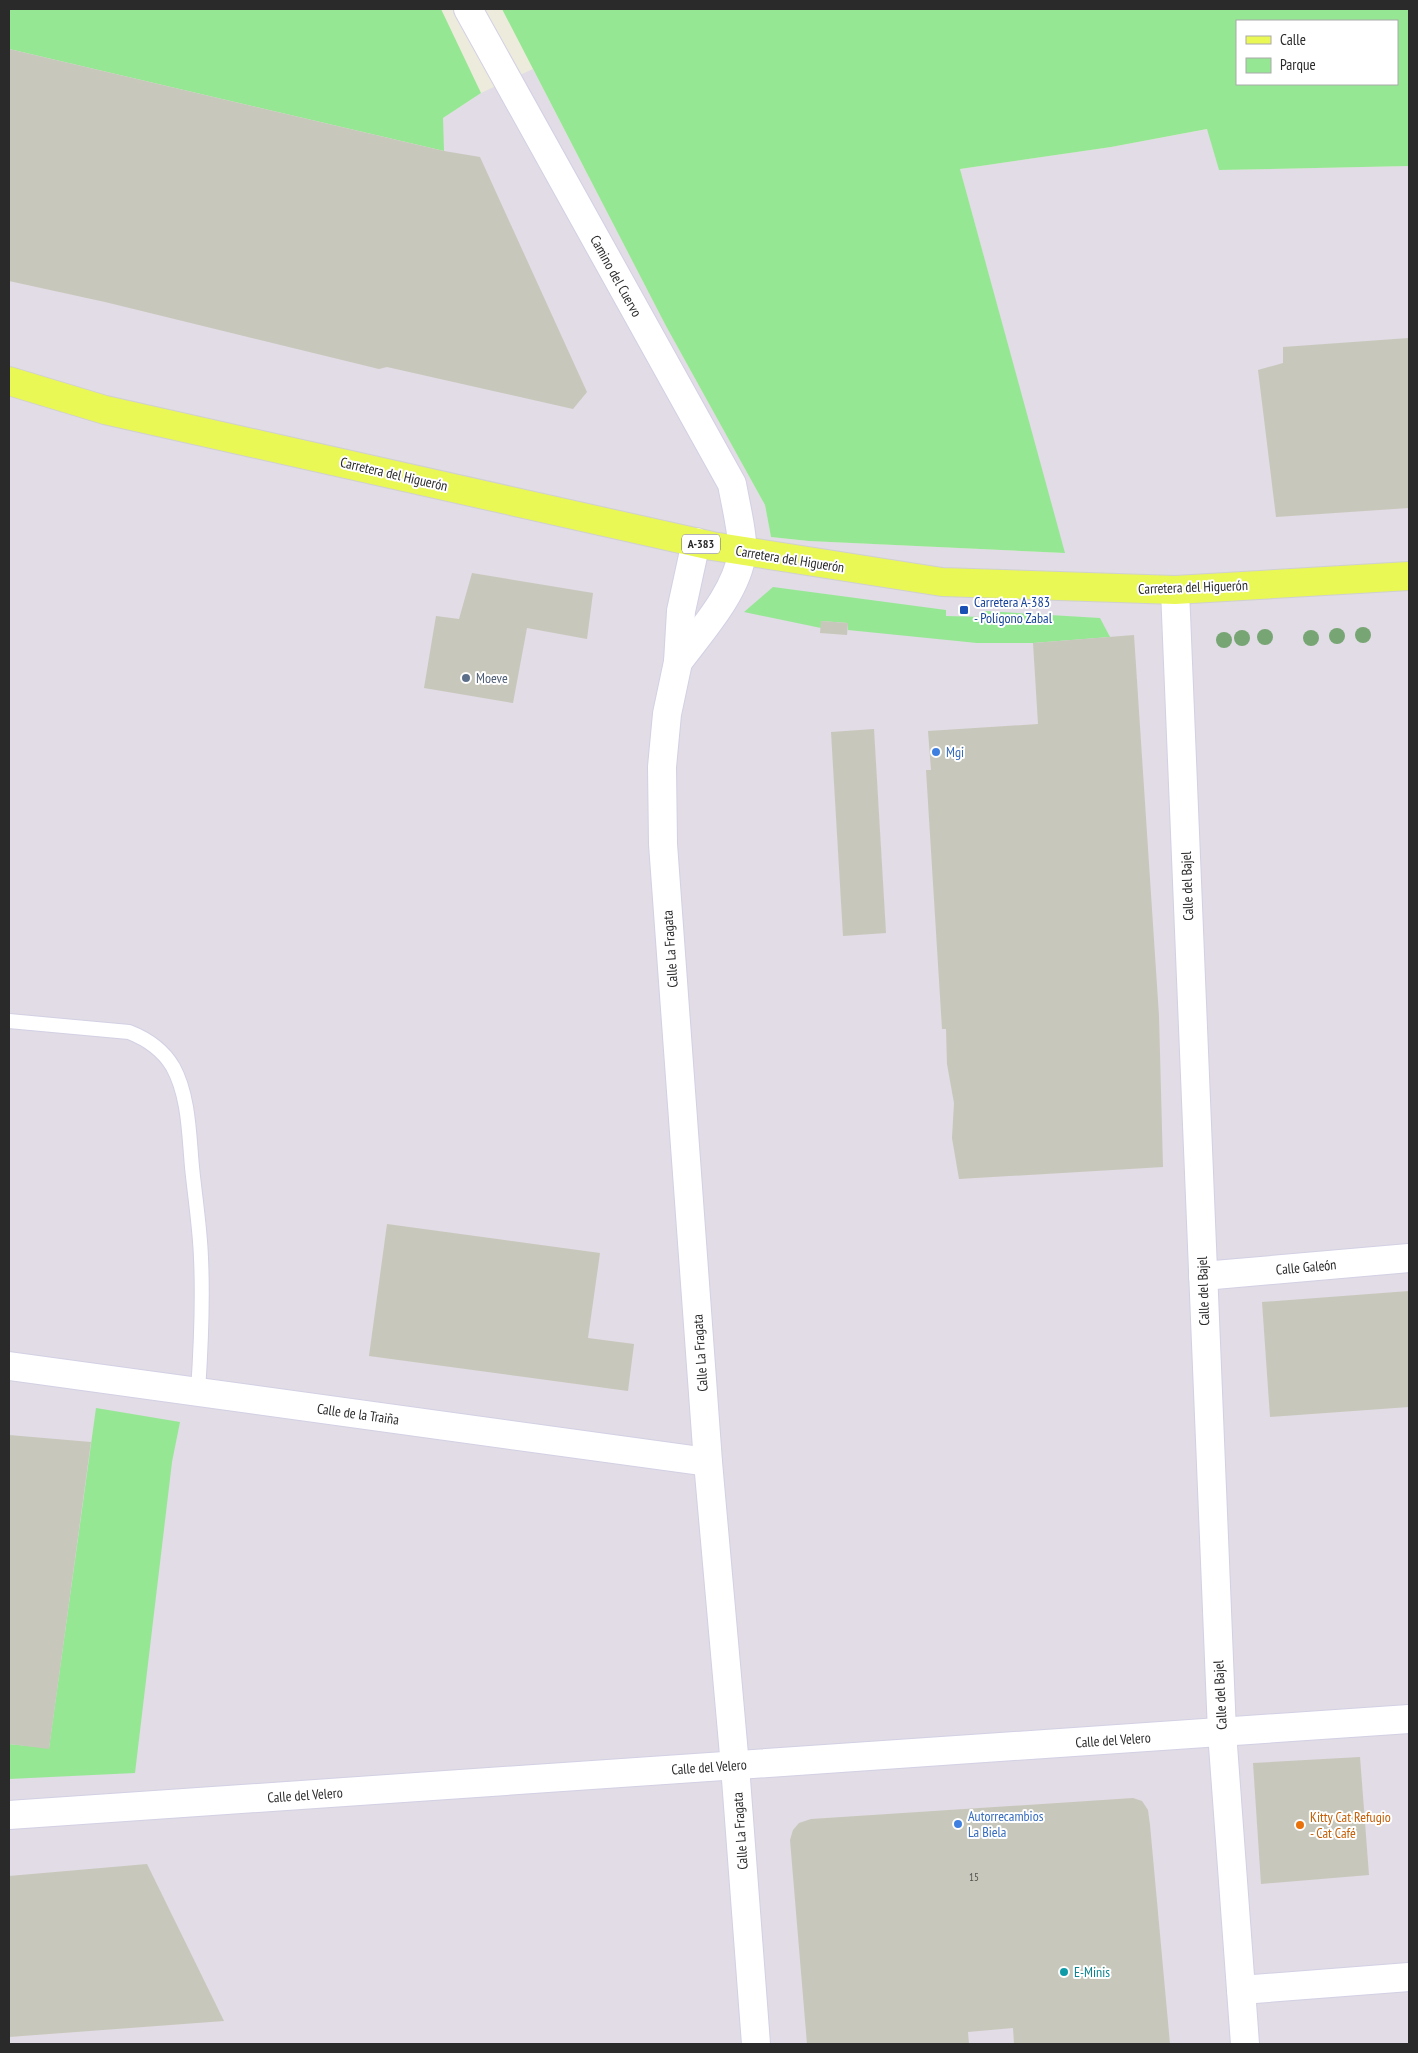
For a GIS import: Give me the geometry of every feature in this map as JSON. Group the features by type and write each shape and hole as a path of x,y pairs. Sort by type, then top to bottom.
{"main road":[{"name":"Carretera del Higuerón","path":"9,381 105,410 696,542 742,551 942,582 1175,590 1409,576"}],"street":[{"name":"Camino del Cuervo","path":"468,9 732,484 742,551"},
{"name":"Calle La Fragata","path":"696,542 681,611 678,662 667,714 662,767 663,844 708,1462 735,1766 756,2044"},
{"name":"Calle La Fragata","path":"678,662 708,624 723,598 738,570 742,551"},
{"name":"Calle del Bajel","path":"1175,590 1222,1732 1245,2044"},
{"name":"Calle Galeón","path":"1203,1276 1409,1258"},
{"name":"Calle de la Traiña","path":"9,1366 708,1462"},
{"name":"Calle del Velero","path":"9,1815 1409,1719"},
{"path":"1241,1990 1409,1977"}],"lane":[{"path":"9,1021 129,1032 142,1038 164,1054 173,1068 184,1098 201,1258 198,1391"}],"shaded area":[{"path":"9,49 443,151 443,118 481,93 533,69 666,326 765,505 771,537 809,541 1064,553 960,169 1111,147 1208,129 1219,170 1409,166 1409,2044 9,2044"}],"green space":[{"path":"9,9 441,9 481,93 443,118 444,151 9,49"},
{"path":"502,9 1409,9 1409,166 1219,170 1207,129 1111,147 960,169 1065,553 809,541 771,537 765,505 666,326"},
{"path":"773,587 946,610 946,616 984,617 984,611 1100,618 1110,637 1033,643 977,643 848,630 848,623 821,621 821,628 744,612"},
{"path":"96,1408 180,1422 172,1462 135,1773 9,1779 9,1744 49,1748"}],"building":[{"path":"9,49 444,151 480,157 587,392 573,409 387,367 379,369 105,302 9,281"},
{"path":"1409,338 1409,508 1276,517 1258,370 1283,363 1283,347"},
{"path":"472,573 593,593 587,639 527,628 513,703 424,688 436,616 459,619"},
{"path":"821,621 848,623 847,635 820,633"},
{"path":"1134,635 1159,1016 1163,1167 959,1179 952,1138 954,1103 947,1064 946,1029 942,1029 926,770 931,770 928,731 1038,724 1033,643"},
{"path":"874,729 886,933 843,936 831,732"},
{"path":"387,1224 600,1253 588,1338 634,1344 628,1391 369,1356"},
{"path":"1409,1291 1409,1407 1270,1417 1262,1302"},
{"path":"9,1435 91,1442 49,1749 9,1744"},
{"path":"1360,1757 1369,1875 1261,1884 1253,1763"},
{"path":"1133,1798 1142,1801 1148,1810 1170,2044 1014,2044 1013,2028 968,2032 969,2044 807,2044 790,1840 793,1830 799,1823 811,1819"},
{"path":"147,1864 224,2021 9,2037 9,1876"}],"place":[{"name":"Carretera A-383 - Polígono Zabal","path":"964,610"},
{"name":"Moeve","path":"466,678"},
{"name":"Mgi","path":"936,752"},
{"name":"Autorrecambios La Biela","path":"958,1824"},
{"name":"Kitty Cat Refugio - Cat Café","path":"1300,1825"},
{"name":"E-Minis","path":"1064,1972"}]}
